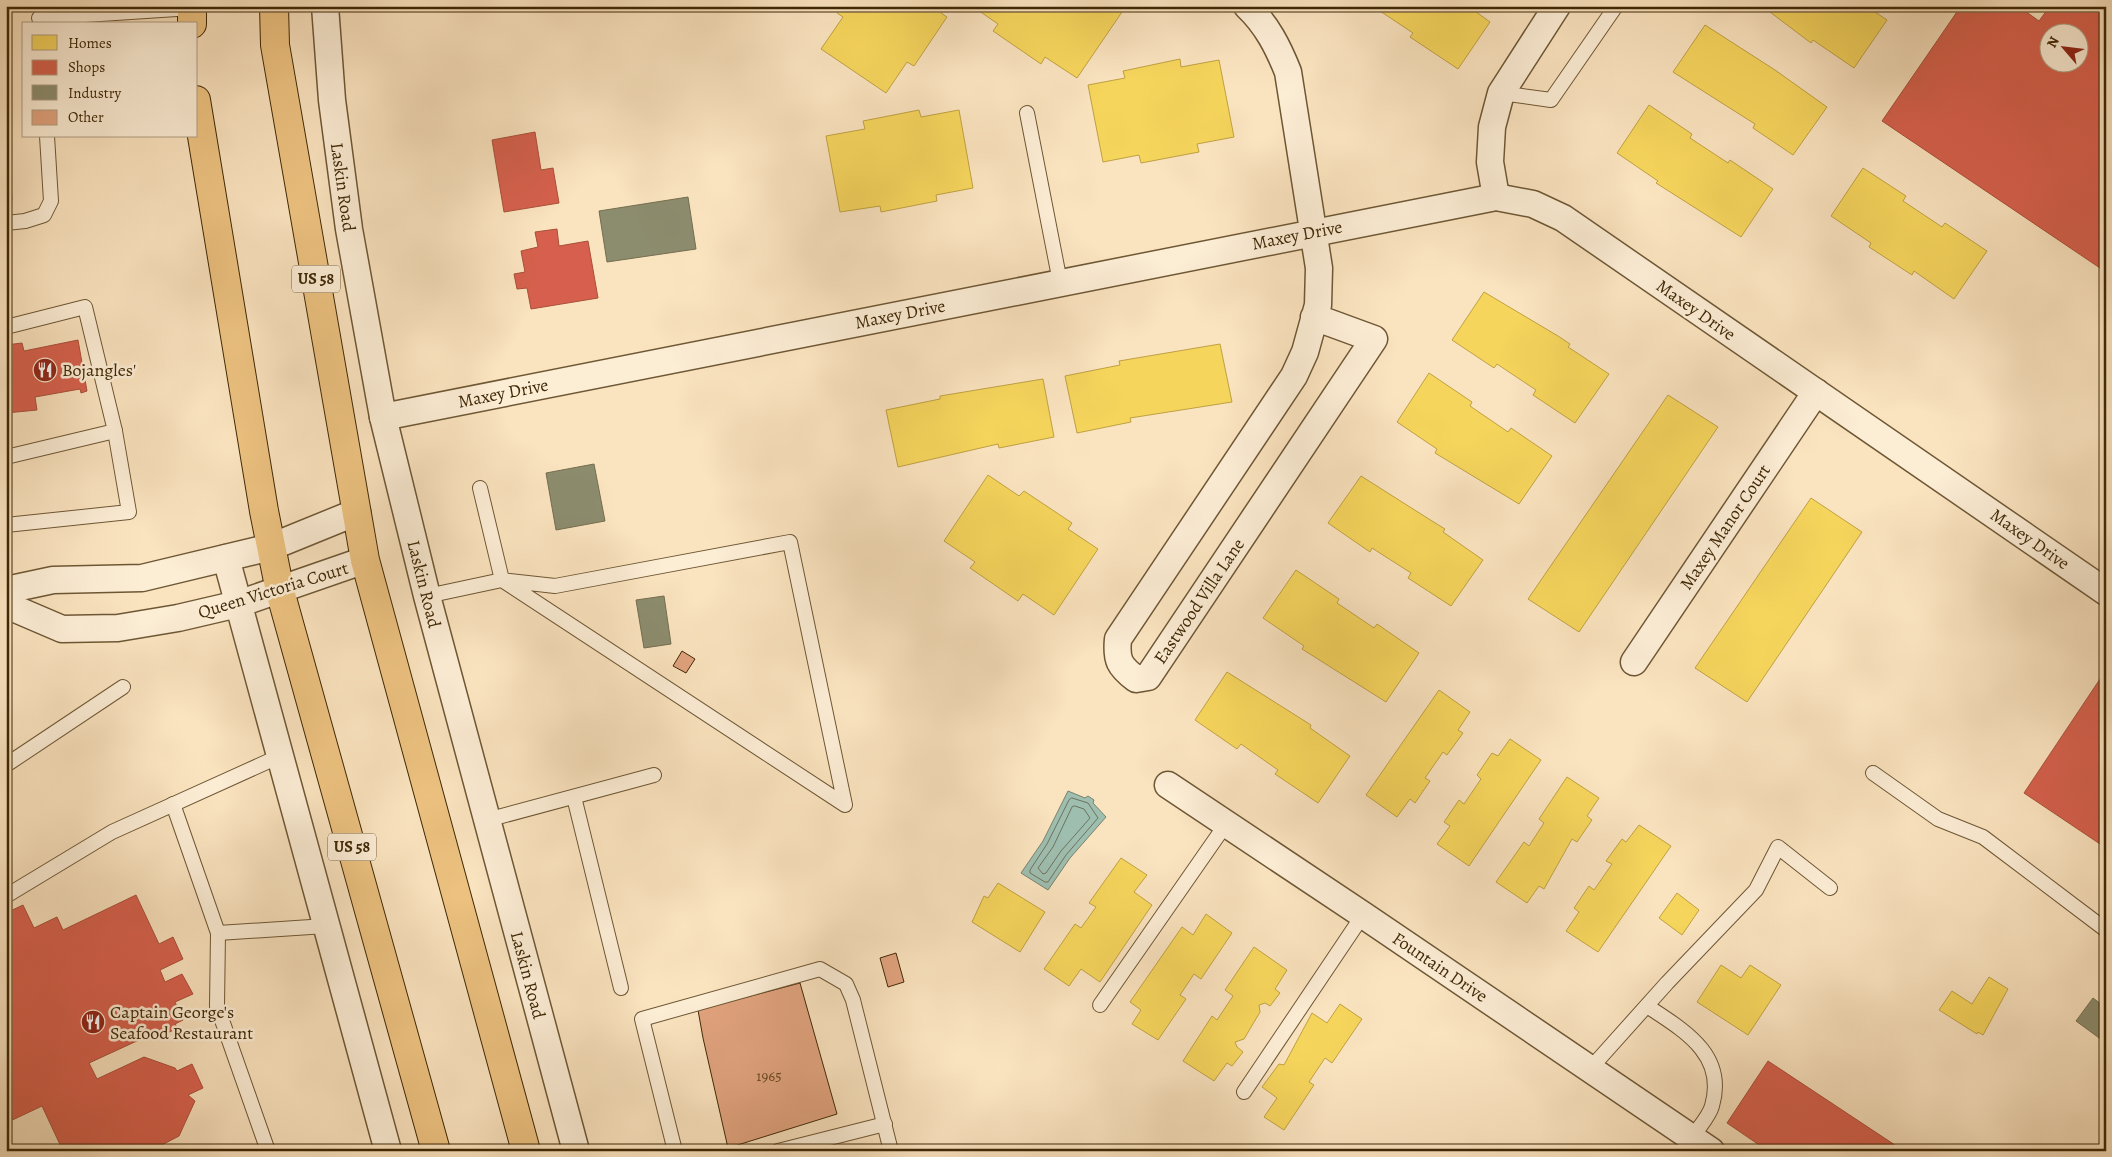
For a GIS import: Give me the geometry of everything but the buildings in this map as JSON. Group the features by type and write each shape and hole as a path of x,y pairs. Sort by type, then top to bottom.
{"main road":[{"name":"US 58","path":"274,6 275,45 365,560 526,1151"},
{"name":"US 58","path":"198,112 280,591 436,1151"}],"street":[{"name":"Laskin Road","path":"325,6 332,100 349,229 383,417 427,596 576,1151"},
{"name":"Eastwood Villa Lane","path":"1246,6 1256,15 1276,42 1288,72 1319,268 1318,305 1314,317 1305,352 1294,376 1118,639 1117,654 1123,669 1136,679 1148,677 1374,339 1314,317"},
{"path":"1496,197 1490,162 1491,144 1492,127 1502,93 1556,6"},
{"name":"Maxey Drive","path":"383,417 1496,197 1533,204 1563,218 2106,592"},
{"name":"Maxey Manor Court","path":"1634,662 1816,392"},
{"path":"6,590 53,580 142,578 271,547 357,512"},
{"path":"226,558 388,1151"},
{"name":"Queen Victoria Court","path":"6,605 62,629 118,628 178,618 238,604 365,560"},
{"name":"Fountain Drive","path":"1168,786 1363,915 1701,1145"}],"lane":[{"path":"1502,93 1551,100 1616,6"},
{"path":"39,16 192,13"},
{"path":"1027,113 1060,282"},
{"path":"6,223 25,222 44,215 51,201 47,138"},
{"path":"6,327 85,307 116,431 129,512 6,525"},
{"path":"6,457 116,431"},
{"path":"427,596 502,580 555,586 790,542 845,805 502,580 480,488"},
{"path":"6,765 124,687"},
{"path":"6,896 112,832 280,756"},
{"path":"1873,773 1938,819 1984,837 2106,930"},
{"path":"487,820 654,775"},
{"path":"574,797 621,988"},
{"path":"173,804 218,933 218,1006 268,1151"},
{"path":"1100,1005 1226,824"},
{"path":"1590,1069 1756,890 1778,847 1830,888"},
{"path":"1244,1092 1363,915"},
{"path":"218,933 326,926"},
{"path":"675,1151 642,1019 820,969 846,984 853,1000 891,1151"},
{"path":"1647,1006 1688,1034 1708,1056 1715,1077 1712,1106 1701,1145"},
{"path":"778,1151 884,1124"}],"water":[{"path":"1068,791 1085,798 1088,796 1094,800 1093,803 1106,817 1070,858 1048,890 1021,873 1043,841"}],"place":[{"name":"Bojangles'","path":"45,370"},
{"name":"Captain George's Seafood Restaurant","path":"93,1022"}]}
